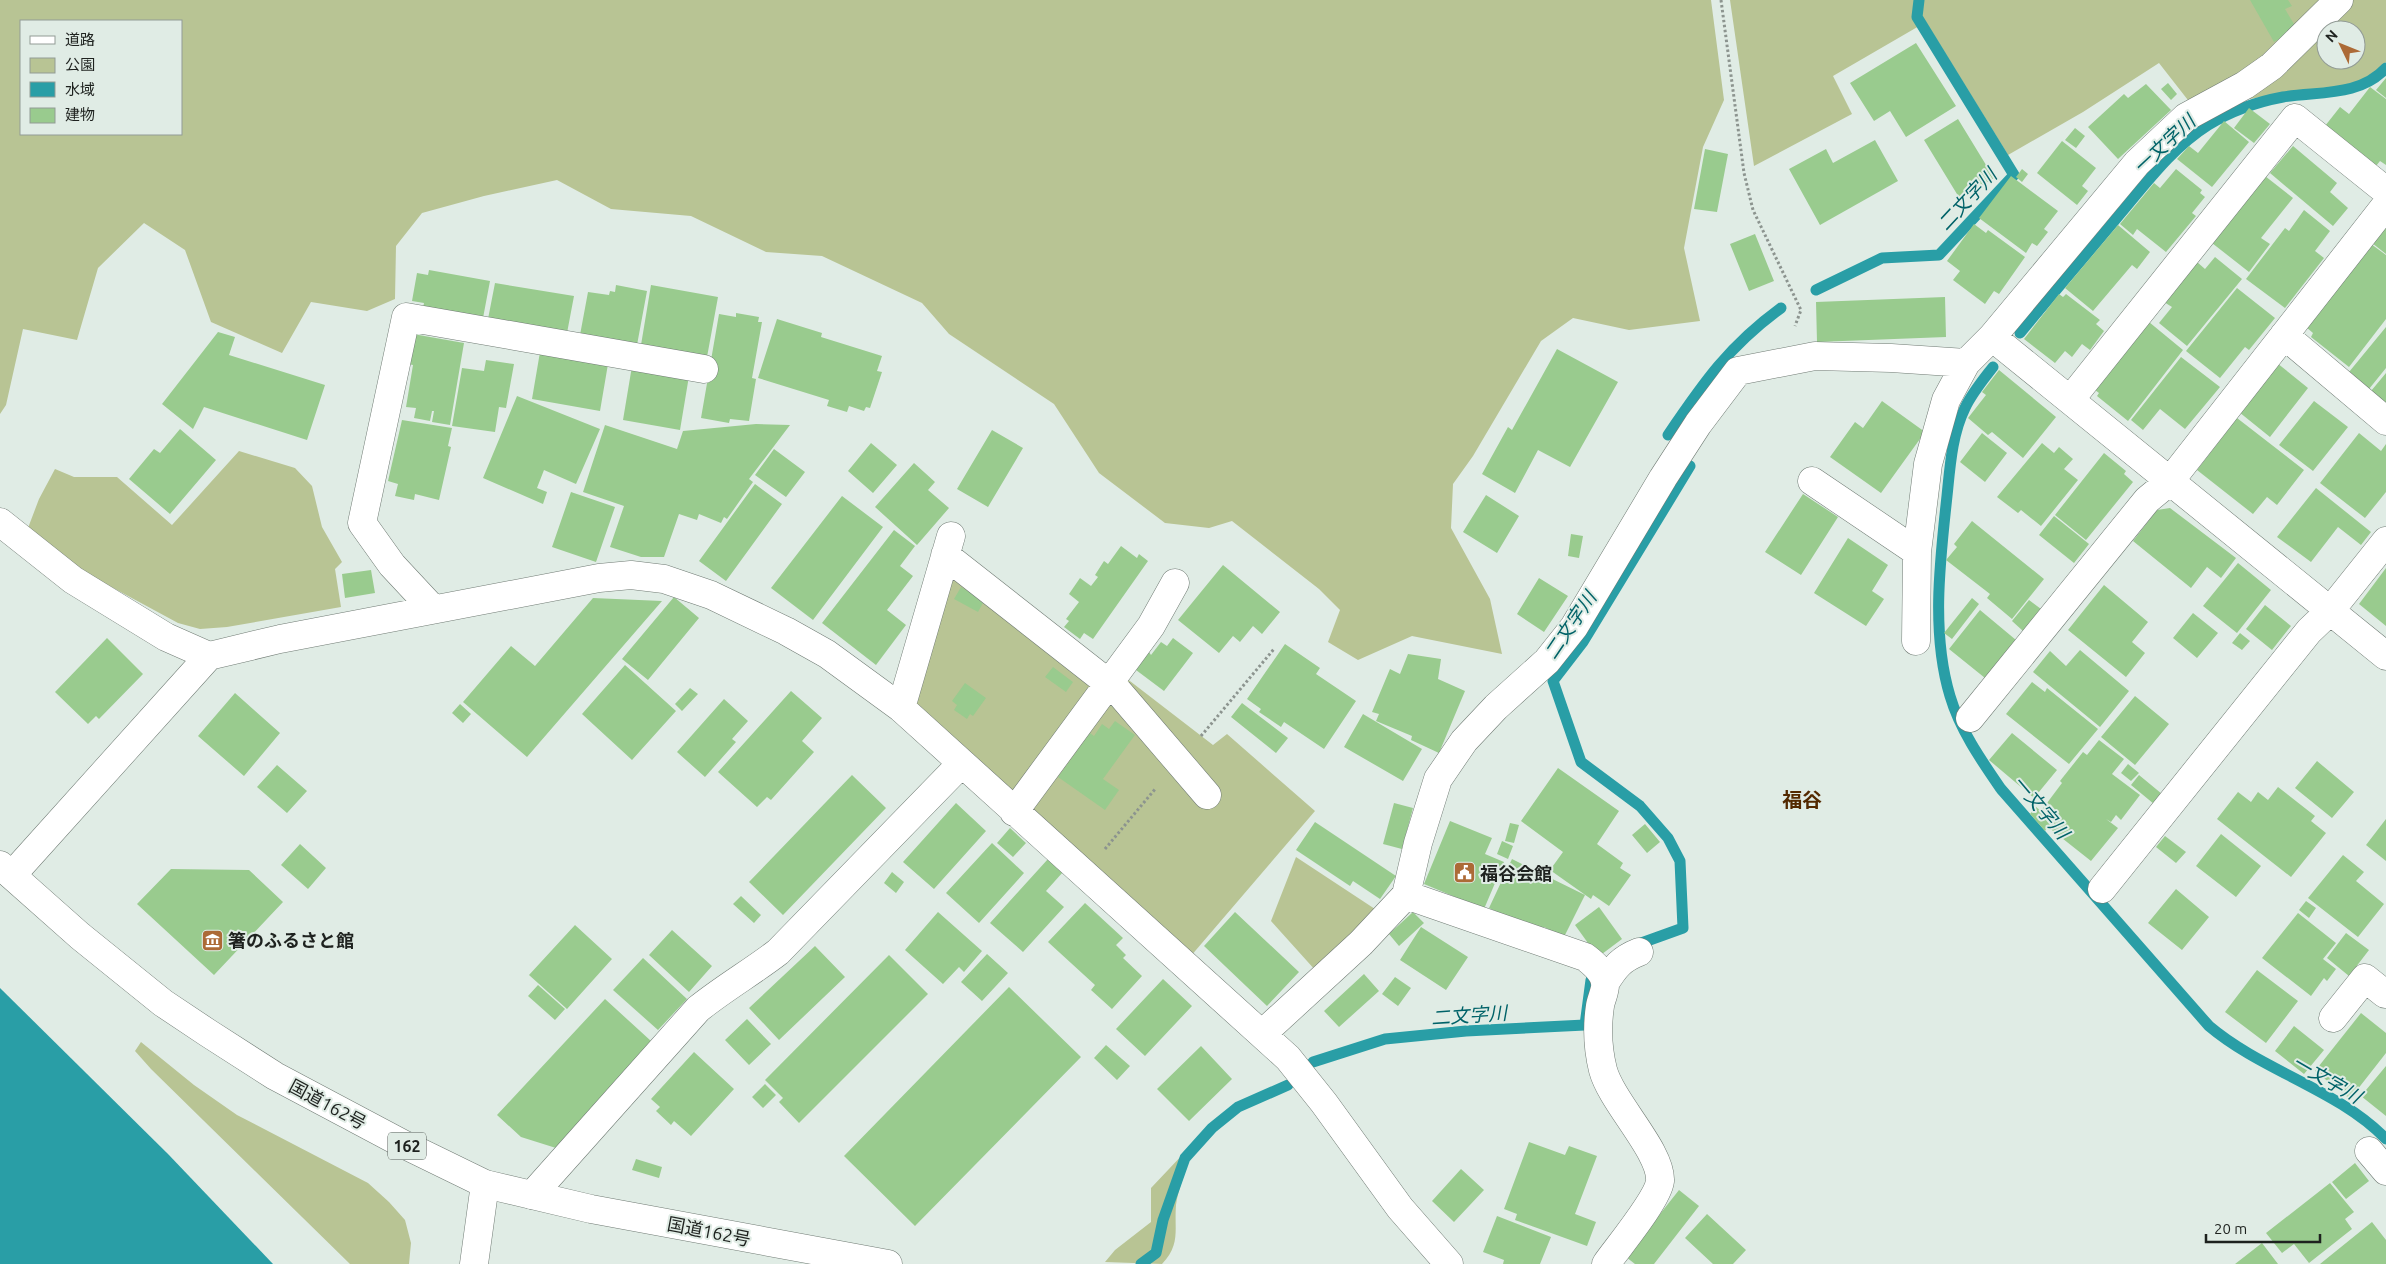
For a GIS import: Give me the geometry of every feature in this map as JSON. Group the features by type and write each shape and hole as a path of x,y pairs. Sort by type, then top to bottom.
{"main road":[{"path":"1916,641 1917,552 1928,464 1946,400 1966,363 1992,337 2137,163 2163,137 2186,117 2245,85 2272,66 2339,0"},
{"path":"2070,400 2295,118 2386,191"},
{"path":"1970,718 2147,500 2170,481 2386,205"},
{"path":"433,609 392,565 362,523 406,317 704,369"},
{"path":"2284,335 2386,421"},
{"path":"1992,337 2386,656"},
{"path":"1262,1034 1361,943 1406,895 1418,843 1438,779 1464,741 1496,707 1547,661 1574,627 1662,478 1698,424 1738,371 1815,356 1891,358 1966,363"},
{"path":"1812,481 1917,552"},
{"path":"0,522 73,580 166,637 210,656"},
{"path":"2102,889 2309,631 2330,611 2386,540"},
{"path":"901,708 948,546 1117,690 1207,795"},
{"path":"6,870 210,656 280,638 598,578 631,575 664,579 710,595 786,631 826,654 901,708 1288,1058 1324,1103 1400,1208 1450,1264"},
{"path":"1014,812 1152,626 1175,583"},
{"path":"532,1195 698,1009 724,988 753,972 778,952 962,764"},
{"name":"国道162号","path":"6,870 80,936 163,1003 208,1033 275,1076 403,1144 484,1184 591,1209 888,1264"},
{"path":"1406,895 1585,956 1598,967 1605,983"},
{"path":"1606,1264 1653,1198 1660,1182 1657,1162 1615,1098 1604,1071 1598,1039 1600,1007 1605,983 1616,965 1624,958 1639,952"},
{"path":"2333,1018 2366,978 2386,994"},
{"path":"474,1264 484,1184"}],"path":[{"path":"1721,0 1744,173 1753,210 1801,310 1779,363"}],"green space":[{"path":"0,0 1711,0 1724,100 1703,147 1684,248 1700,321 1629,330 1573,318 1541,341 1473,456 1453,484 1451,528 1490,599 1502,654 1412,636 1358,660 1328,642 1340,610 1319,589 1232,521 1209,528 1165,523 1099,473 1054,404 949,334 922,303 822,256 766,252 691,216 611,209 557,180 484,196 422,213 396,246 395,299 367,311 311,302 282,353 211,322 185,250 144,223 98,268 77,340 23,329 6,405 0,414"},
{"path":"1730,0 2329,0 2288,42 2191,104 2159,63 2083,112 2008,155 1926,22 1833,76 1852,114 1754,166"},
{"path":"2347,0 2386,0 2386,62 2371,76 2345,87 2283,93 2250,99 2248,91 2316,28 2316,70 2366,70 2366,20 2325,20"},
{"path":"239,451 295,468 312,486 322,527 342,562 335,569 341,607 227,627 200,629 178,623 80,570 28,528 39,499 55,469 74,477 117,477 172,525"},
{"path":"953,571 1126,678 1213,745 1227,734 1315,811 1190,957 912,707"},
{"path":"1296,857 1378,911 1316,971 1271,921"},
{"path":"141,1042 194,1085 237,1115 368,1183 405,1220 411,1243 409,1264 350,1264 151,1069 135,1051"},
{"path":"1185,1152 1190,1156 1177,1199 1174,1243 1168,1257 1162,1264 1105,1262 1115,1250 1151,1222 1151,1188"}],"water":[{"path":"0,988 168,1154 273,1264 0,1264"}],"building":[{"path":"2250,0 2288,0 2292,6 2285,9 2297,29 2274,42"},
{"path":"1916,43 1956,106 1906,137 1890,111 1874,121 1850,83"},
{"path":"2386,78 2386,98 2376,90"},
{"path":"2168,83 2177,94 2171,100 2161,89"},
{"path":"2146,84 2171,110 2118,159 2088,127 2124,94 2128,98"},
{"path":"2370,87 2386,99 2386,165 2380,161 2376,166 2325,126 2340,107 2349,114"},
{"path":"2249,108 2270,124 2254,143 2234,128"},
{"path":"1958,119 1994,178 1960,199 1924,140"},
{"path":"2224,121 2249,142 2212,187 2177,159 2189,146 2198,153"},
{"path":"2075,128 2085,136 2076,148 2065,140"},
{"path":"1875,140 1898,181 1820,225 1789,169 1826,149 1833,163"},
{"path":"2062,141 2096,168 2082,186 2088,191 2077,205 2037,173"},
{"path":"2293,146 2337,183 2330,192 2348,208 2333,226 2270,173"},
{"path":"1705,149 1728,154 1717,212 1694,209"},
{"path":"2022,169 2028,174 2022,182 2016,177"},
{"path":"2176,169 2202,190 2200,193 2205,197 2192,213 2196,216 2166,252 2137,229 2133,235 2120,224 2154,183 2160,188"},
{"path":"2011,176 2058,211 2044,229 2048,232 2037,246 2032,243 2026,253 1979,218"},
{"path":"2265,176 2293,198 2261,238 2270,244 2249,272 2212,243"},
{"path":"2304,210 2330,231 2315,251 2324,258 2285,308 2246,279 2285,228 2289,231"},
{"path":"1974,224 1986,233 1988,230 2025,257 1999,294 1994,291 1985,304 1953,280 1960,271 1947,261"},
{"path":"2118,225 2150,252 2137,269 2132,265 2093,311 2065,288"},
{"path":"2386,225 2386,254 2372,243"},
{"path":"1755,234 1774,281 1749,291 1730,244"},
{"path":"2371,244 2386,255 2386,319 2349,367 2311,337 2313,333 2306,327"},
{"path":"2215,257 2242,279 2187,346 2159,323 2172,307 2164,302 2197,262 2205,269"},
{"path":"429,270 490,281 483,318 423,308 424,303 412,301 417,273 428,275"},
{"path":"495,283 574,296 567,333 488,319"},
{"path":"616,285 647,291 637,345 580,335 588,292 609,295 610,291 615,292"},
{"path":"651,285 718,297 707,357 641,345"},
{"path":"2237,288 2275,318 2249,350 2245,347 2220,378 2186,351"},
{"path":"2059,294 2063,297 2066,294 2100,320 2096,324 2104,331 2090,350 2082,344 2072,357 2065,351 2055,363 2024,339"},
{"path":"1945,297 1946,337 1817,342 1816,302"},
{"path":"736,313 759,317 758,322 762,322 752,378 756,379 749,421 730,419 729,423 701,418 719,314 736,317"},
{"path":"777,319 822,333 821,337 882,356 877,371 882,372 870,408 866,407 864,411 849,406 847,412 827,406 829,400 758,378"},
{"path":"2149,322 2183,350 2128,421 2097,396 2099,393 2095,390"},
{"path":"2386,327 2386,368 2369,389 2349,372"},
{"path":"218,332 235,337 229,355 325,385 307,440 204,407 193,429 162,404"},
{"path":"413,334 464,343 450,425 432,422 434,411 432,411 430,421 414,418 416,408 406,407 413,365 408,364"},
{"path":"1557,349 1618,382 1570,467 1538,450 1515,493 1482,474 1508,427 1512,430"},
{"path":"540,352 608,364 600,411 532,399"},
{"path":"2181,357 2220,387 2185,429 2160,409 2143,430 2131,420"},
{"path":"486,360 514,364 506,408 499,407 495,432 452,426 462,368 484,371"},
{"path":"2277,363 2308,388 2270,437 2239,412"},
{"path":"632,366 689,376 680,430 623,420"},
{"path":"1999,370 2056,417 2023,458 1992,432 1988,435 1968,418 1986,395 1982,392"},
{"path":"2386,373 2386,403 2371,391"},
{"path":"517,396 600,429 576,484 544,470 537,488 547,492 543,504 483,478"},
{"path":"1882,401 1925,432 1881,493 1830,457 1855,422 1863,428"},
{"path":"2314,401 2348,427 2313,471 2279,445"},
{"path":"2237,418 2304,470 2277,505 2267,497 2253,514 2197,470"},
{"path":"402,420 452,428 448,446 451,447 439,500 415,494 414,500 395,496 398,484 388,481"},
{"path":"756,424 790,425 749,479 753,482 727,519 724,517 721,523 699,514 697,520 679,514 664,557 641,557 610,547 624,506 583,492 605,425 677,449 683,431"},
{"path":"180,429 216,460 170,514 129,479 154,449 160,453"},
{"path":"992,430 1023,448 988,507 957,489"},
{"path":"1982,433 2007,453 1985,482 1960,462"},
{"path":"2359,433 2381,451 2386,444 2386,492 2365,518 2320,483"},
{"path":"871,443 897,465 873,493 848,471"},
{"path":"2042,443 2054,453 2059,447 2073,459 2064,469 2078,480 2041,526 2021,510 2018,513 1997,497"},
{"path":"774,449 805,472 786,497 755,475"},
{"path":"2104,453 2126,471 2124,474 2133,482 2086,540 2055,515"},
{"path":"914,463 935,482 928,490 949,508 917,545 875,507"},
{"path":"755,484 782,504 726,581 699,561"},
{"path":"2316,488 2371,532 2361,545 2338,527 2311,562 2277,537"},
{"path":"571,492 615,507 596,562 552,547"},
{"path":"1803,494 1838,517 1801,575 1765,552"},
{"path":"1486,495 1519,516 1497,553 1463,532"},
{"path":"842,496 883,527 813,620 771,588"},
{"path":"2170,508 2236,558 2221,578 2207,567 2191,588 2133,541 2157,510"},
{"path":"2054,516 2089,544 2074,563 2039,535"},
{"path":"1972,521 2044,579 2012,619 1987,598 1990,594 1946,560 1957,547 1954,544"},
{"path":"894,530 915,546 900,566 913,576 887,610 906,625 876,665 822,623"},
{"path":"1571,534 1583,536 1579,558 1568,556"},
{"path":"1848,538 1888,565 1872,591 1884,599 1866,626 1814,593"},
{"path":"1121,546 1137,558 1139,554 1148,561 1093,639 1084,633 1080,639 1064,627 1069,621 1066,619 1079,602 1069,594 1080,578 1091,586 1098,577 1095,575 1104,561 1108,564"},
{"path":"2238,563 2271,590 2237,633 2203,606"},
{"path":"1223,565 1280,612 1262,634 1253,626 1240,642 1233,636 1219,653 1178,620"},
{"path":"2386,568 2386,626 2359,604"},
{"path":"371,570 375,593 345,598 342,574"},
{"path":"1539,578 1568,596 1544,632 1517,614"},
{"path":"2104,585 2148,622 2132,642 2145,653 2126,677 2068,630"},
{"path":"961,587 984,601 978,612 954,599"},
{"path":"674,597 699,618 648,680 622,659"},
{"path":"593,598 662,601 527,757 463,702 511,646 535,666"},
{"path":"1972,598 1979,604 1952,639 1944,633"},
{"path":"2029,600 2041,609 2023,631 2012,621"},
{"path":"2265,605 2291,626 2272,650 2246,629"},
{"path":"1980,610 2016,640 1985,678 1949,649"},
{"path":"2193,613 2218,633 2197,658 2173,638"},
{"path":"2240,633 2250,641 2242,650 2232,643"},
{"path":"107,638 143,674 99,719 96,716 88,724 55,692"},
{"path":"1173,638 1193,653 1164,691 1136,670 1149,652 1151,655 1161,642 1167,646"},
{"path":"1285,644 1320,668 1316,674 1356,701 1324,749 1284,722 1281,727 1259,712 1261,709 1247,699"},
{"path":"2080,650 2129,691 2100,727 2033,672 2050,651 2066,666"},
{"path":"1408,654 1441,659 1438,679 1465,691 1439,753 1411,740 1412,736 1376,721 1379,714 1372,712 1390,669 1400,674"},
{"path":"625,665 676,711 632,760 582,714"},
{"path":"1053,667 1073,682 1066,692 1045,677"},
{"path":"2032,682 2045,692 2047,688 2098,729 2069,764 2006,714"},
{"path":"965,683 986,698 973,716 970,714 967,719 954,710 957,705 952,701"},
{"path":"690,688 698,694 682,711 675,704"},
{"path":"791,691 822,718 802,741 814,752 771,800 767,797 757,807 718,772"},
{"path":"235,693 280,733 244,776 198,736"},
{"path":"2135,696 2169,724 2135,765 2101,737"},
{"path":"724,699 748,721 732,739 736,742 705,777 677,752"},
{"path":"1242,703 1288,738 1276,753 1231,717"},
{"path":"460,704 471,714 463,723 452,713"},
{"path":"1363,714 1422,749 1403,781 1344,747"},
{"path":"1115,721 1135,735 1103,779 1119,790 1105,810 1058,777 1090,733 1094,736 1102,724 1109,729"},
{"path":"2012,733 2057,770 2034,798 1989,760"},
{"path":"2099,740 2124,759 2112,774 2140,795 2121,820 2116,815 2111,822 2106,819 2118,828 2091,861 2048,827 2045,831 2030,814 2036,807 2041,811 2062,783 2060,781 2083,752 2087,755"},
{"path":"2317,761 2354,792 2332,818 2295,788"},
{"path":"2128,764 2139,773 2131,781 2121,773"},
{"path":"277,765 307,791 287,813 257,787"},
{"path":"1558,768 1619,811 1597,844 1623,863 1620,868 1631,875 1609,906 1593,895 1591,899 1550,870 1563,852 1521,821"},
{"path":"852,775 886,808 783,915 749,882"},
{"path":"2139,775 2162,794 2154,804 2131,785"},
{"path":"2278,787 2315,816 2311,821 2326,833 2291,877 2217,819 2238,792 2251,802 2258,792 2268,800"},
{"path":"956,803 986,831 934,889 903,862"},
{"path":"1394,803 1413,808 1402,849 1383,844"},
{"path":"2386,819 2386,861 2366,845"},
{"name":"福谷会館","path":"1450,821 1492,838 1485,854 1504,862 1484,909 1424,884"},
{"path":"1315,822 1396,876 1380,899 1353,881 1350,886 1296,850"},
{"path":"1510,823 1519,825 1514,843 1505,841"},
{"path":"1645,824 1660,842 1647,853 1632,835"},
{"path":"1010,828 1026,843 1013,857 997,843"},
{"path":"2221,834 2261,866 2236,897 2196,866"},
{"path":"2165,836 2186,852 2176,863 2156,847"},
{"path":"1502,841 1513,846 1508,859 1497,854"},
{"path":"992,843 1024,873 979,923 946,893"},
{"path":"300,844 326,868 308,889 281,865"},
{"path":"2343,855 2364,872 2356,881 2384,904 2358,937 2308,898"},
{"path":"1048,859 1063,872 1046,891 1064,907 1023,952 990,923"},
{"path":"1512,859 1585,895 1564,937 1544,927 1541,934 1489,908"},
{"name":"箸のふるさと館","path":"171,869 249,870 283,902 214,975 137,904"},
{"path":"892,872 904,882 896,893 884,883"},
{"path":"2176,889 2209,917 2182,950 2148,923"},
{"path":"741,896 761,915 754,923 733,904"},
{"path":"2306,901 2316,908 2309,918 2299,910"},
{"path":"1085,903 1123,938 1116,945 1126,955 1123,958 1142,976 1112,1009 1091,990 1095,985 1048,942"},
{"path":"1599,907 1622,939 1598,957 1575,925"},
{"path":"938,912 982,951 964,972 959,967 943,984 905,950"},
{"path":"1235,912 1299,972 1267,1006 1204,946"},
{"path":"1413,912 1424,923 1399,946 1389,934"},
{"path":"2298,913 2336,943 2323,959 2336,969 2327,981 2324,978 2311,996 2262,958"},
{"path":"575,925 612,959 567,1009 529,975"},
{"path":"1421,927 1468,957 1446,990 1400,960"},
{"path":"672,930 712,966 689,992 649,955"},
{"path":"2346,933 2369,950 2349,976 2327,958"},
{"path":"815,946 845,977 779,1040 749,1008"},
{"path":"987,954 1008,973 982,1001 961,982"},
{"path":"889,955 928,994 799,1123 779,1102 783,1098 765,1080"},
{"path":"643,958 687,999 658,1030 613,990"},
{"path":"2257,970 2298,1001 2266,1043 2225,1012"},
{"path":"1364,974 1379,991 1339,1027 1324,1011"},
{"path":"1395,977 1411,988 1398,1006 1382,994"},
{"path":"1163,979 1192,1006 1145,1056 1116,1029"},
{"path":"538,985 565,1009 555,1020 528,996"},
{"path":"1009,987 1081,1057 915,1226 844,1156"},
{"path":"605,999 651,1041 556,1148 521,1137 497,1115"},
{"path":"2361,1013 2386,1033 2386,1053 2350,1099 2315,1071"},
{"path":"747,1019 771,1044 749,1065 725,1040"},
{"path":"2294,1026 2324,1050 2304,1074 2275,1051"},
{"path":"1106,1045 1130,1066 1117,1080 1094,1058"},
{"path":"1201,1046 1232,1079 1189,1121 1157,1089"},
{"path":"694,1052 734,1089 691,1136 674,1121 671,1125 656,1111 660,1107 651,1099"},
{"path":"2386,1066 2386,1116 2361,1096"},
{"path":"765,1084 776,1095 763,1108 752,1097"},
{"path":"1529,1142 1565,1155 1569,1146 1597,1156 1575,1214 1596,1222 1587,1246 1515,1220 1517,1214 1504,1209"},
{"path":"636,1159 662,1167 659,1178 632,1170"},
{"path":"2355,1163 2369,1181 2346,1199 2332,1182"},
{"path":"1461,1169 1484,1190 1454,1222 1432,1201"},
{"path":"2330,1183 2354,1212 2345,1219 2352,1229 2309,1263 2294,1244 2282,1253 2266,1233"},
{"path":"1679,1190 1699,1206 1654,1264 1635,1264 1626,1257"},
{"path":"1707,1214 1746,1250 1733,1264 1713,1264 1685,1238"},
{"path":"1497,1216 1551,1237 1540,1264 1503,1264 1504,1260 1483,1252"},
{"path":"2372,1222 2386,1240 2386,1264 2320,1264"},
{"path":"2262,1243 2278,1264 2235,1264"}],"waterway":[{"name":"二文字川","path":"1816,290 1882,258 1939,255 2014,175 1917,17 1919,0"},
{"name":"一文字川","path":"2020,333 2150,178 2172,154 2195,134 2226,115 2244,108 2283,97 2351,88 2364,84 2386,68"},
{"name":"二文字川","path":"1668,435 1718,366 1746,336 1781,308"},
{"name":"一文字川","path":"1993,367 1965,408 1954,440 1940,571 1939,622 1944,672 1954,709 1965,733 2001,789 2209,1026 2252,1056 2346,1107 2386,1139"},
{"name":"二文字川","path":"1633,946 1683,928 1680,861 1668,838 1640,806 1581,762 1553,681 1583,642 1690,466"},
{"name":"二文字川","path":"1313,1062 1385,1039 1466,1031 1585,1025 1591,980"},
{"name":"二文字川","path":"1141,1264 1156,1253 1163,1220 1185,1158 1212,1128 1238,1107 1288,1085"}],"place":[{"name":"福谷会館","path":"1464,873"},
{"name":"箸のふるさと館","path":"212,940"}],"district":[{"name":"福谷","path":"1802,799"}]}
